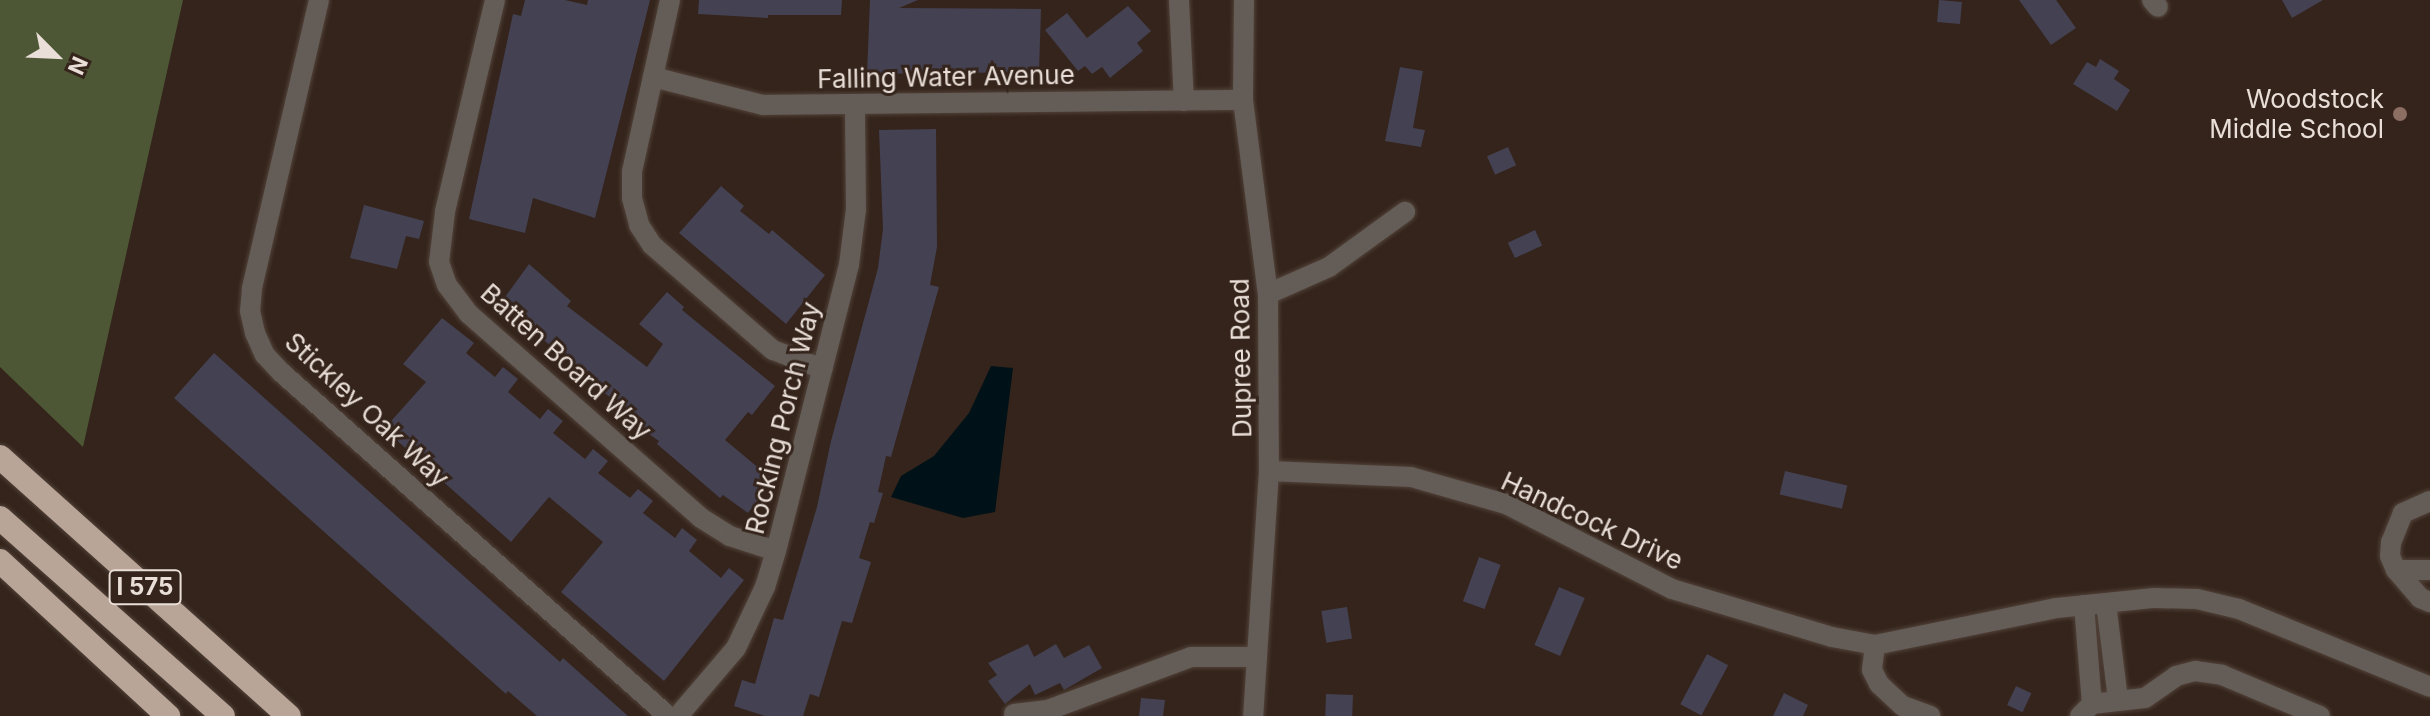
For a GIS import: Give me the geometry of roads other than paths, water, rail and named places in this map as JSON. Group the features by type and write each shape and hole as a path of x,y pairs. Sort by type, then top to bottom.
{"highway":[{"name":"I 575","path":"0,457 289,716"},
{"path":"0,518 223,716"},
{"name":"I 575","path":"0,561 168,716"}],"street":[{"name":"Stickley Oak Way","path":"319,0 252,289 250,311 265,355 668,716"},
{"name":"Batten Board Way","path":"495,0 445,212 439,262 447,285 469,314 701,518 730,536 776,551"},
{"path":"670,0 632,171 632,198 639,225 652,245 773,350 823,369"},
{"path":"1179,0 1184,101"},
{"name":"Dupree Road","path":"1244,0 1243,100 1268,294 1269,471 1253,716"},
{"name":"Falling Water Avenue","path":"653,77 763,105 1243,100"},
{"name":"Rocking Porch Way","path":"678,716 736,648 765,587 776,551 854,237 855,105"},
{"path":"1268,294 1329,267 1405,212"},
{"name":"Handcock Drive","path":"1269,471 1411,477 1506,504 1672,589 1794,627 1875,645"},
{"path":"2430,501 2403,513 2391,542 2390,556 2396,570 2420,598 2430,602"},
{"path":"2396,570 2430,570"},
{"path":"1930,716 1903,706 1879,684 1872,670 1875,645 2084,605 2154,598 2197,599 2239,609 2430,687"},
{"path":"2106,603 2118,700"},
{"path":"2084,605 2086,710 2118,700 2145,698 2176,676 2205,671 2320,716"},
{"path":"1014,714 1048,710 1191,657 1257,657"}],"place":[{"name":"Woodstock Middle School","path":"2400,114"}]}
